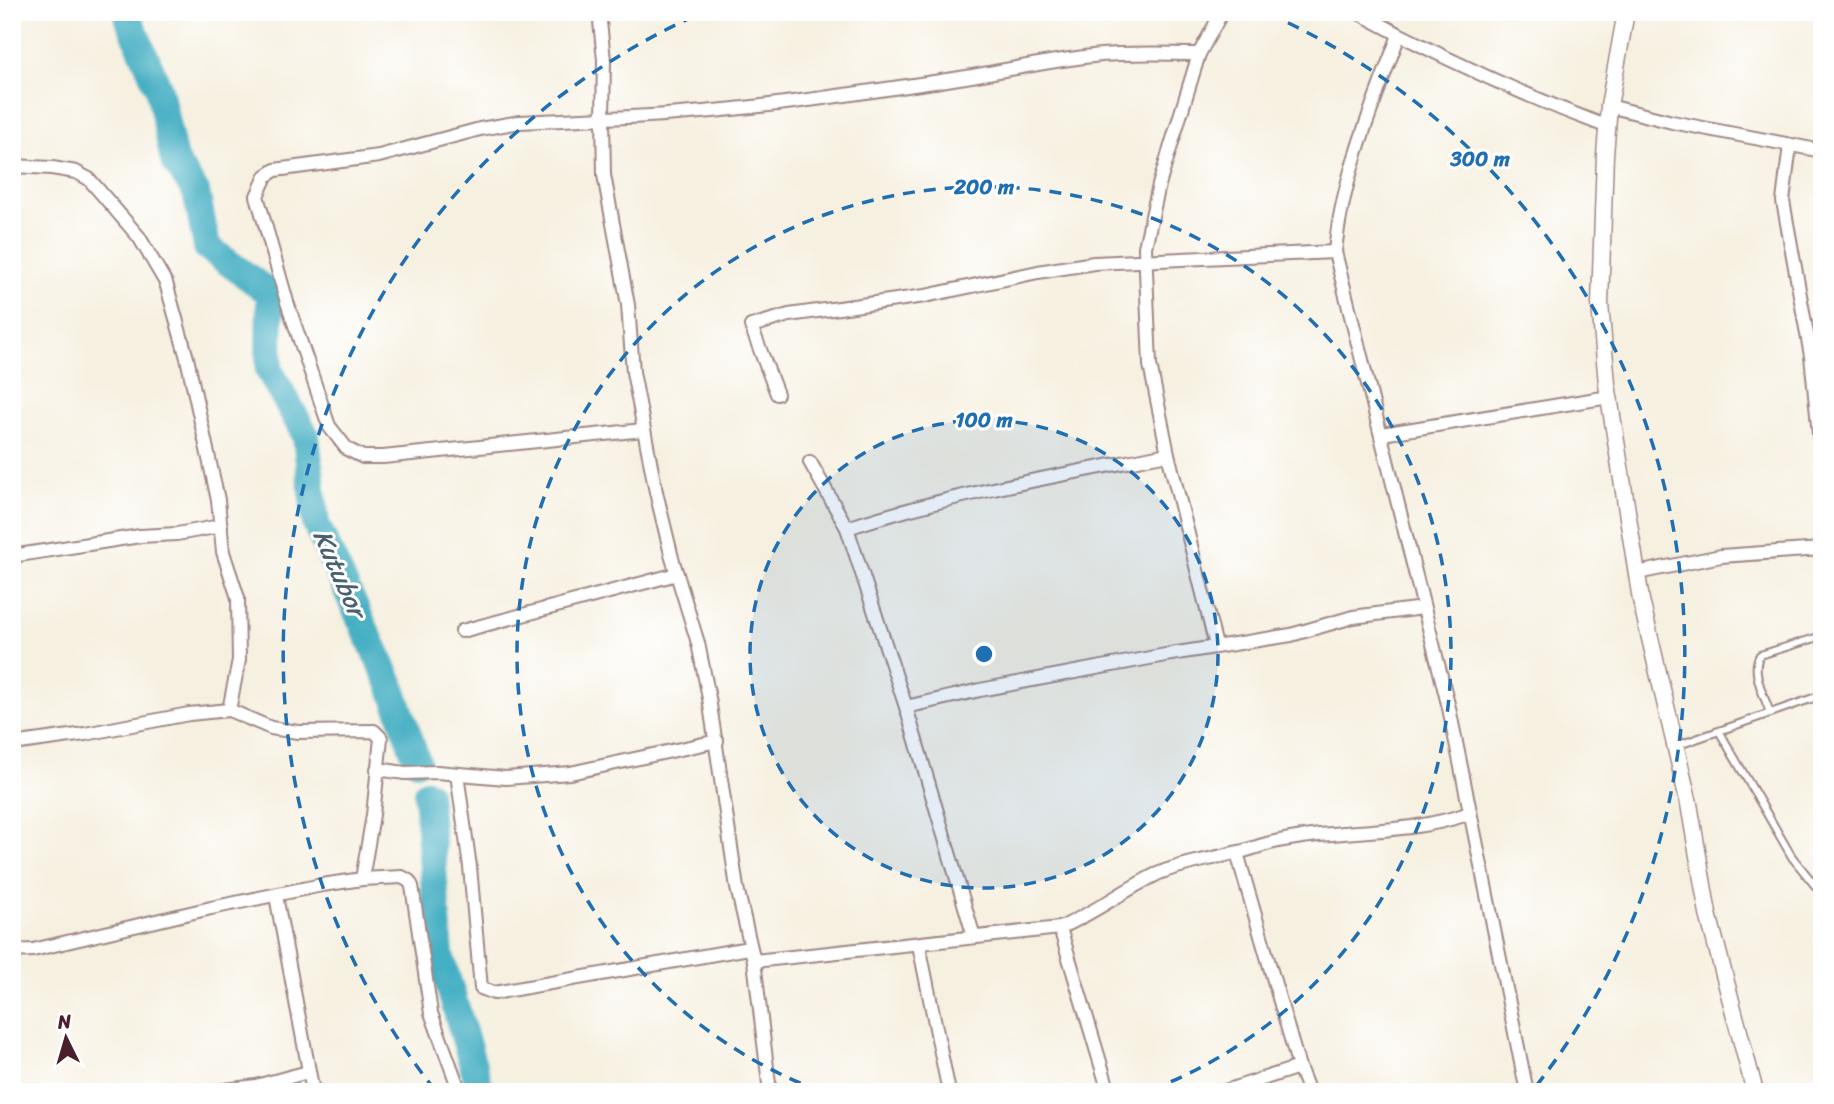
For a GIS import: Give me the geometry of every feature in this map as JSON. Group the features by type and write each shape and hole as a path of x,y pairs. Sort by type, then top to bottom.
{"street":[{"path":"599,12 604,60 604,175 628,304 633,372 656,492 698,643 717,741 736,876 754,961 770,1092"},
{"path":"1216,646 1168,454 1150,365 1145,247 1149,219 1199,54 1222,12"},
{"path":"1357,12 1500,83 1608,127"},
{"path":"1626,12 1609,106 1600,304 1609,397 1637,573 1674,747 1689,804 1708,914 1755,1092"},
{"path":"1399,35 1359,144 1340,214 1335,252 1449,708 1527,1092"},
{"path":"643,430 383,457 363,457 347,449 329,426 287,302 257,196 266,176 275,170 379,156 520,121 669,116 812,100 986,75 1096,55 1199,54"},
{"path":"1609,106 1672,122 1822,151"},
{"path":"1790,145 1783,201 1816,356 1822,464"},
{"path":"12,166 76,172 89,180 139,237 166,283 187,358 218,500 223,552 238,598 239,660 229,710"},
{"path":"777,394 751,326 789,315 925,296 1038,272 1094,264 1335,252"},
{"path":"1382,434 1609,397"},
{"path":"847,528 895,512 960,497 1168,454"},
{"path":"810,462 847,528 906,707 974,937"},
{"path":"12,556 221,526"},
{"path":"1637,573 1721,556 1822,549"},
{"path":"462,631 677,574"},
{"path":"906,707 1216,646 1291,635 1353,617 1423,608"},
{"path":"12,744 85,734 189,714 229,710 271,728 298,732 374,731 381,738 373,815 362,879"},
{"path":"377,769 404,773 506,778 570,773 717,741"},
{"path":"457,774 470,867 481,988 494,993 750,948"},
{"path":"754,961 1060,928 1086,917 1158,874 1190,863 1306,836 1400,830 1469,813"},
{"path":"1237,853 1299,1067 1309,1092"},
{"path":"12,951 33,950 211,908 362,879 402,877 412,886 431,1013 460,1092"},
{"path":"276,896 313,1092"},
{"path":"1060,928 1109,1092"},
{"path":"919,945 949,1092"},
{"path":"1222,1092 1299,1067"},
{"path":"209,1092 256,1086 308,1072"}],"lane":[{"path":"1770,713 1756,669 1756,661 1760,655 1822,636"},
{"path":"1674,747 1822,695"},
{"path":"1718,731 1792,857 1822,894"}],"waterway":[{"name":"Kutubor","path":"128,12 159,89 174,160 196,192 207,247 270,293 269,370 306,436 316,524 391,685 417,761"},
{"name":"Kutubor","path":"427,793 440,955 481,1092"}]}
